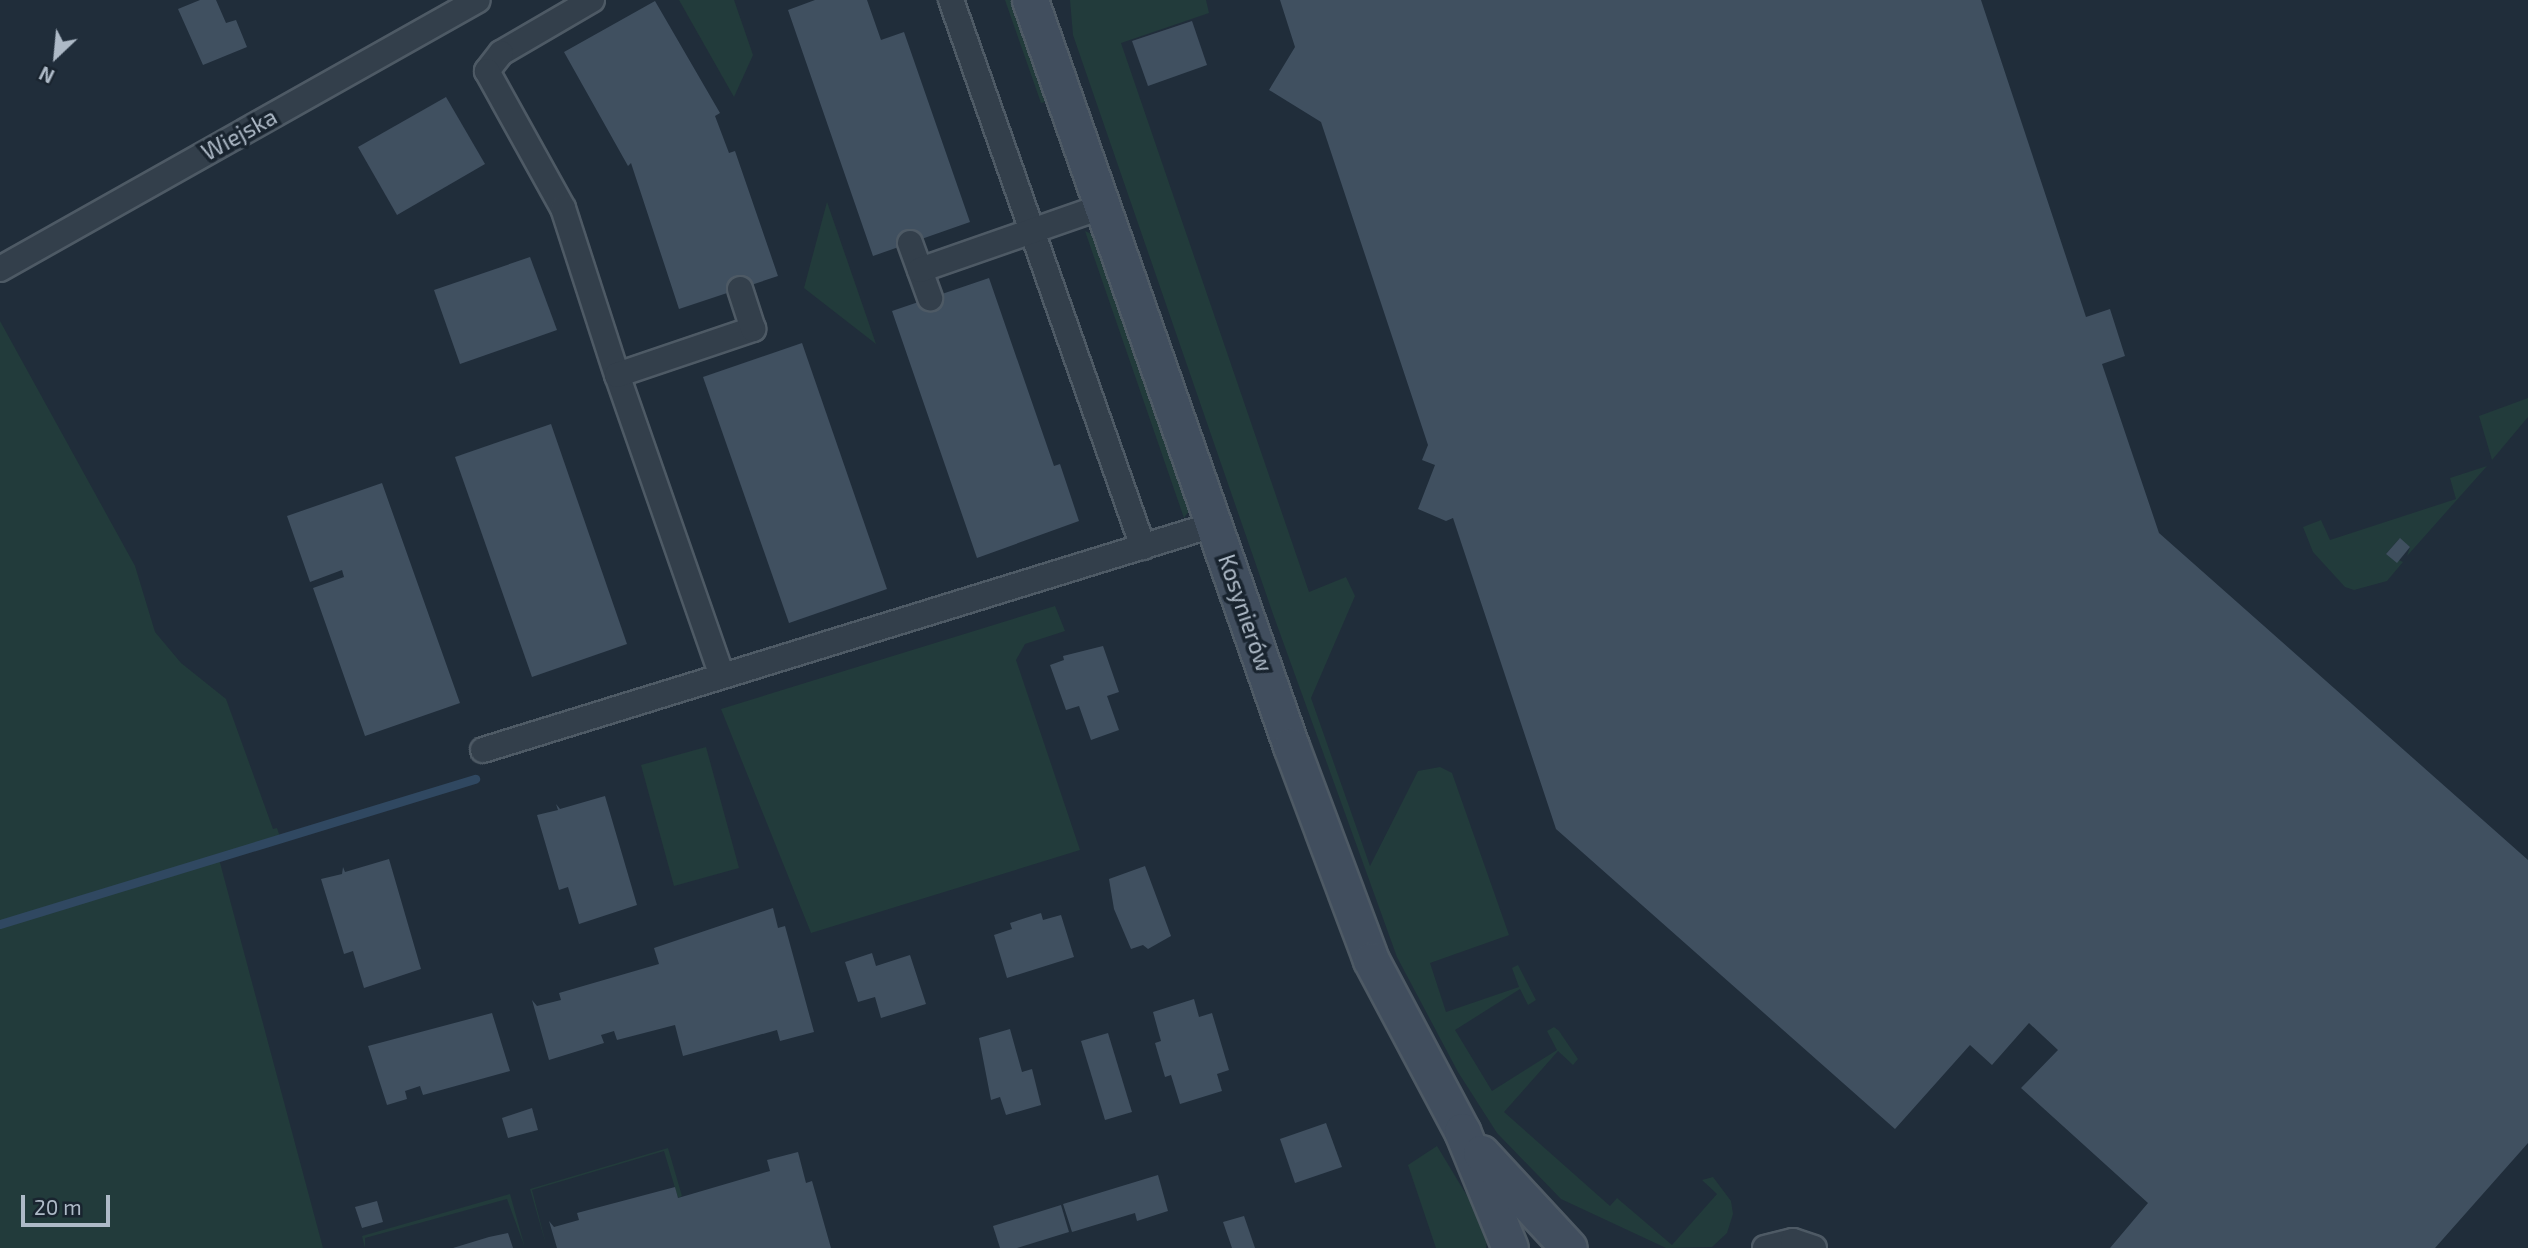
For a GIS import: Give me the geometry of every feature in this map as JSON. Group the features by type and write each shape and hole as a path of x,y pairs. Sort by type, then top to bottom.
{"main road":[{"name":"Kosynierów","path":"1030,0 1216,524 1291,746 1371,960 1462,1131 1510,1248"},
{"name":"Kosynierów","path":"1053,0 1060,82"},
{"name":"Kosynierów","path":"1462,1131 1569,1248"}],"street":[{"name":"Wiejska","path":"0,269 478,0"},
{"path":"592,0 501,52 487,71 563,208 617,375 722,676"},
{"path":"951,0 1143,547"},
{"path":"919,270 1104,206"},
{"path":"910,243 930,298"},
{"path":"617,375 753,329 740,289"},
{"path":"484,750 1216,524"},
{"path":"1765,1248 1793,1241 1814,1248"}],"green space":[{"path":"679,0 734,0 753,55 734,97"},
{"path":"1005,0 1020,0 1053,100 1041,103"},
{"path":"1070,0 1206,0 1209,13 1121,43 1309,592 1346,577 1355,596 1311,698 1370,866 1418,771 1440,767 1452,773 1509,935 1430,963 1446,1012 1519,987 1512,968 1518,965 1536,1000 1528,1005 1520,989 1455,1030 1492,1091 1557,1050 1547,1031 1554,1027 1559,1031 1578,1059 1573,1065 1558,1051 1504,1112 1610,1206 1617,1198 1672,1245 1717,1194 1702,1180 1713,1177 1731,1201 1733,1214 1727,1233 1712,1247 1666,1248 1561,1199 1497,1133 1458,1072 1397,957 1273,614 1073,35"},
{"path":"827,202 876,344 804,288"},
{"path":"1085,231 1100,238 1191,508 1184,518"},
{"path":"0,321 135,566 155,632 181,663 226,699 273,829 277,828 281,840 219,859 323,1248 0,1248"},
{"path":"2528,398 2528,417 2492,460 2479,416"},
{"path":"2487,466 2407,556 2410,547 2399,539 2386,554 2403,562 2387,581 2354,590 2345,587 2313,552 2303,527 2321,520 2330,540 2456,499 2450,478"},
{"path":"1055,606 1065,631 1025,644 1016,660 1080,850 811,933 721,709"},
{"path":"706,747 739,868 674,886 641,765"},
{"path":"1437,1146 1488,1233 1486,1248 1436,1248 1408,1165"},
{"path":"668,1148 682,1196 678,1198 664,1151 532,1190 547,1248 530,1189"},
{"path":"510,1194 525,1248 507,1199 365,1238 365,1248 362,1236"}],"building":[{"path":"200,0 216,0 226,23 236,20 247,47 203,65 178,9"},
{"path":"815,0 867,0 881,40 904,32 970,222 873,256 788,10"},
{"path":"1280,0 1981,0 2086,317 2110,309 2125,356 2102,364 2159,533 2528,860 2528,1143 2435,1248 2110,1248 2148,1203 2021,1088 2058,1050 2029,1023 1992,1065 1970,1045 1895,1129 1556,829 1453,518 1446,521 1418,509 1435,465 1422,460 1428,445 1321,122 1269,90 1295,47"},
{"path":"655,1 720,113 715,116 729,153 735,151 778,276 679,309 631,163 628,166 564,52"},
{"path":"1192,21 1207,65 1148,86 1132,41"},
{"path":"446,97 485,164 397,215 358,147"},
{"path":"530,257 557,330 460,364 434,290"},
{"path":"989,278 1054,466 1060,464 1079,521 977,558 892,311"},
{"path":"802,343 887,589 789,623 703,377"},
{"path":"551,424 627,644 532,677 455,457"},
{"path":"382,483 460,703 365,736 313,588 344,577 342,570 310,582 287,516"},
{"path":"2400,538 2410,547 2397,563 2386,554"},
{"path":"1103,646 1119,692 1107,696 1119,730 1091,740 1079,706 1066,710 1050,665 1064,660 1063,656"},
{"path":"605,796 637,905 579,924 568,887 559,890 537,815 558,810 556,804 560,809"},
{"path":"389,859 421,969 364,988 353,951 344,954 321,879 342,874 343,867 345,872"},
{"path":"1145,866 1171,936 1148,949 1143,945 1131,949 1114,909 1109,879"},
{"path":"773,908 778,928 785,926 814,1032 780,1041 777,1030 683,1056 675,1025 617,1040 614,1031 601,1035 604,1043 549,1060 532,1000 537,1006 561,1000 559,993 659,964 654,948"},
{"path":"1041,913 1043,920 1061,915 1074,957 1007,978 994,935 1012,929 1010,923"},
{"path":"872,953 876,966 910,955 926,1004 881,1018 875,997 858,1002 845,962"},
{"path":"1194,999 1199,1017 1212,1013 1229,1070 1217,1074 1222,1091 1180,1104 1171,1075 1165,1077 1155,1043 1161,1041 1153,1012"},
{"path":"492,1013 510,1071 423,1095 420,1086 405,1091 407,1099 387,1105 368,1046"},
{"path":"1010,1029 1022,1072 1032,1069 1041,1105 1006,1115 1000,1097 991,1100 979,1038"},
{"path":"1108,1033 1132,1112 1105,1120 1081,1041"},
{"path":"532,1108 538,1130 508,1138 502,1118"},
{"path":"1326,1123 1342,1167 1295,1183 1280,1139"},
{"path":"798,1152 806,1183 812,1181 831,1248 557,1248 549,1221 554,1227 579,1220 577,1213 675,1187 678,1198 770,1171 767,1160"},
{"path":"1158,1175 1168,1211 1137,1221 1135,1213 1072,1232 1063,1204"},
{"path":"377,1201 383,1222 362,1228 355,1207"},
{"path":"1061,1205 1069,1232 1017,1248 1000,1248 993,1226"},
{"path":"1244,1216 1255,1248 1232,1248 1223,1222"},
{"path":"508,1233 513,1248 453,1248 489,1237"}],"waterway":[{"path":"0,924 475,779"}]}
